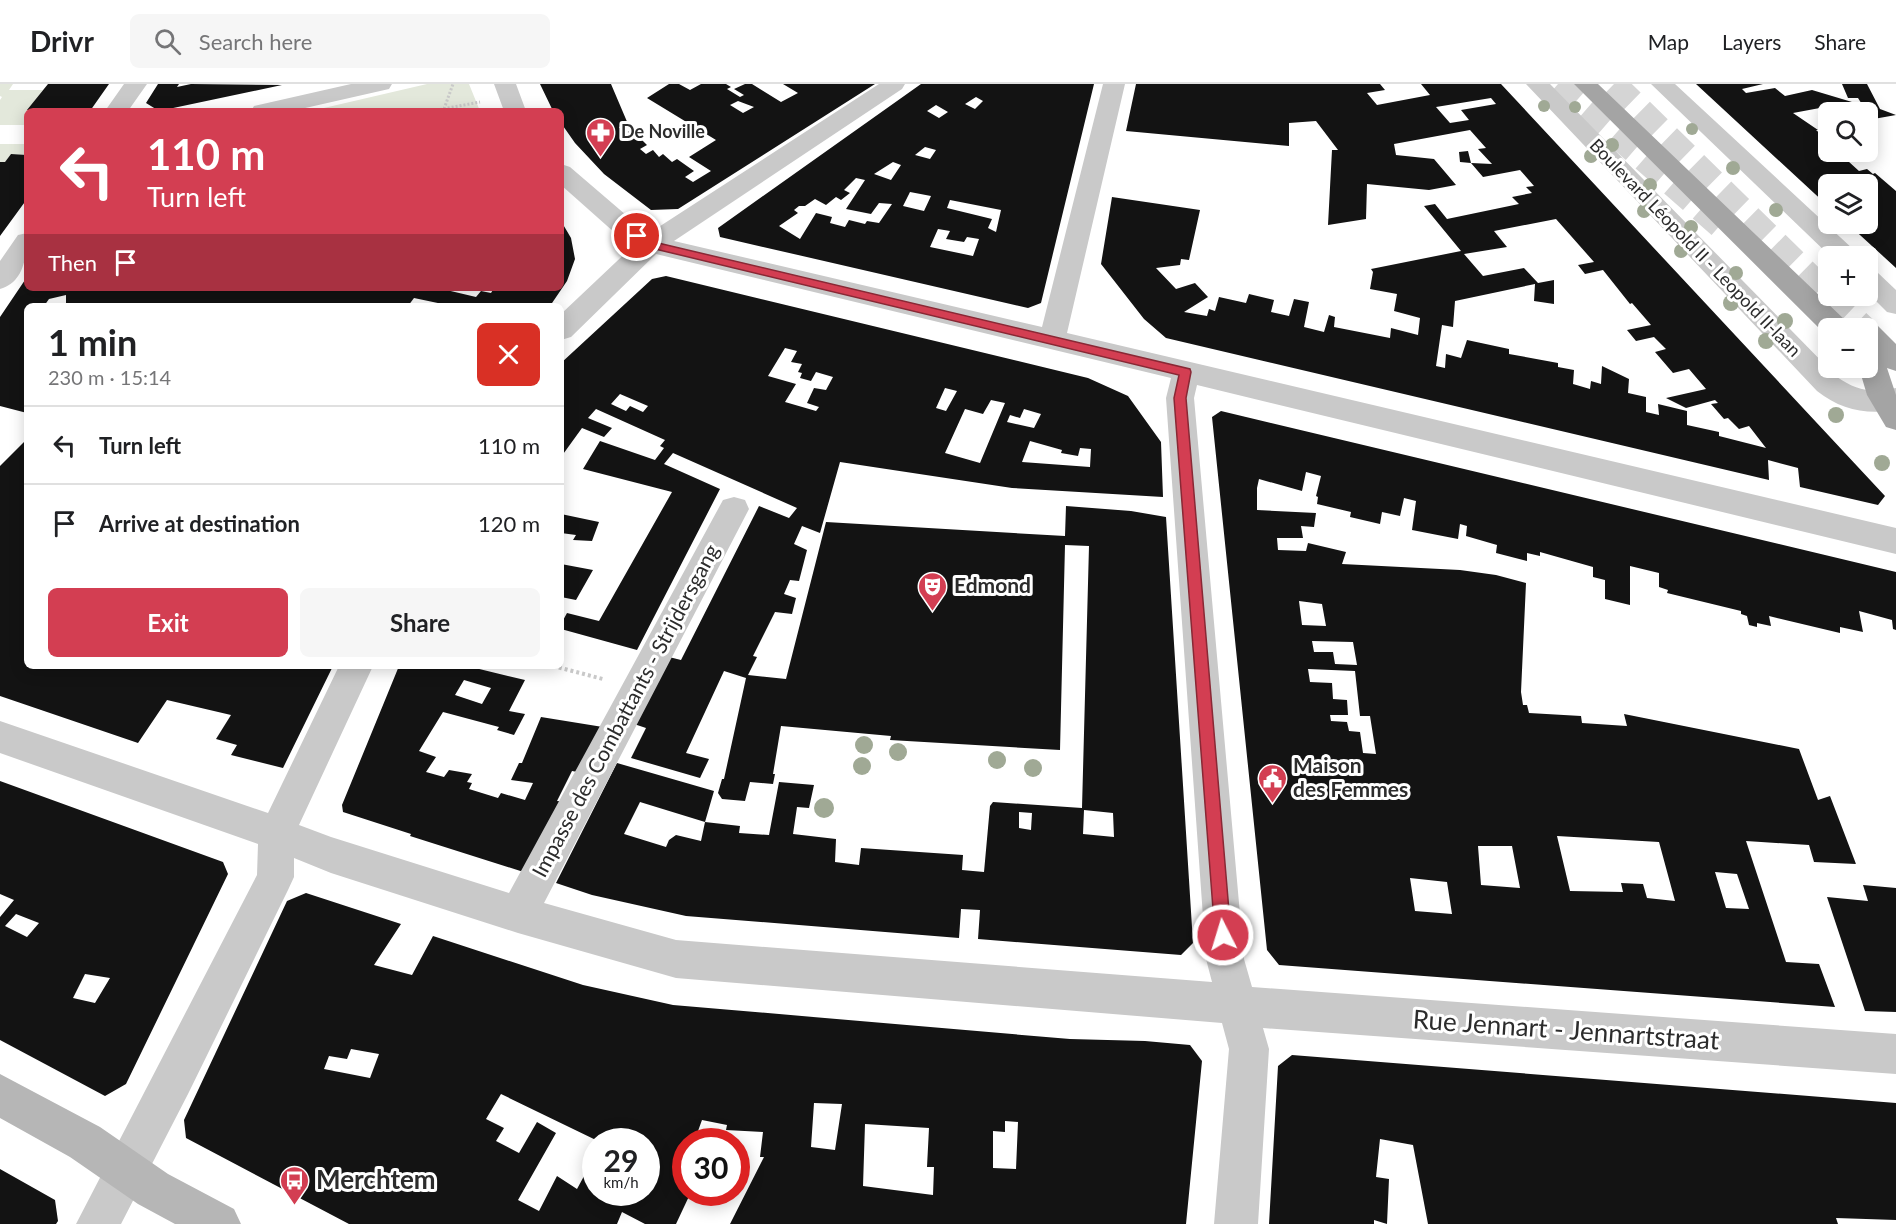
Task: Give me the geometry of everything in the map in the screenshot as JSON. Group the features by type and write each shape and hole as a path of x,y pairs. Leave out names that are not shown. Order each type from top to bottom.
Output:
{"main road":[{"name":"Boulevard Léopold II - Leopold II-laan","path":"1585,84 1826,318"},
{"path":"1613,84 1818,284"},
{"path":"1840,306 1853,318"},
{"path":"1878,361 1893,401"}],"street":[{"path":"118,108 136,84"},
{"path":"275,108 381,84"},
{"path":"505,84 514,108"},
{"path":"564,327 651,244 894,84"},
{"path":"1052,340 1114,84"},
{"name":"Boulevard Léopold II - Leopold II-laan","path":"1537,84 1827,384 1842,396 1874,404 1893,401"},
{"path":"1662,84 1834,246"},
{"path":"564,175 624,227 651,244 1896,541"},
{"path":"0,280 24,249"},
{"path":"1878,288 1896,305"},
{"path":"1186,372 1180,398 1224,947 1249,1049 1236,1224"},
{"name":"Impasse des Combattants - Strijdersgang","path":"518,914 734,509"},
{"path":"98,1224 174,1080 275,877 277,832 355,669"},
{"name":"Rue Jennart - Jennartstraat","path":"0,737 277,832 331,855 518,914 676,959 1237,1005 1896,1054"},
{"path":"0,1095 85,1142 153,1189 219,1224"}],"path":[{"path":"445,108 453,84"},
{"path":"454,108 483,102"},
{"path":"564,669 639,687"}],"shaded area":[{"path":"0,84 13,84 9,90 43,90 30,108 24,108 24,125 0,125 2,97 0,96"},
{"path":"427,84 469,84 479,108 324,108"},
{"path":"0,144 24,144 24,155 11,154 5,162 0,162"}],"building":[{"path":"48,84 109,84 92,108 29,108"},
{"path":"158,84 179,84 177,87 191,84 282,85 173,108 154,108 146,103"},
{"path":"540,84 611,84 628,124 619,127 624,133 632,130 647,145 640,149 646,154 653,150 659,157 663,154 672,162 677,159 694,171 685,177 693,182 711,171 689,157 716,140 647,98 669,84 679,84 690,90 701,84 726,84 731,87 727,89 740,97 744,95 734,89 745,84 752,84 781,102 798,93 783,84 875,84 678,209 651,210 604,174 575,143 564,127 564,108 552,108","holes":["738,101 754,107 743,113 730,105"]},
{"path":"921,84 1094,84 1041,303 1028,308 720,237 718,228","holes":["976,97 983,101 975,109 965,104","936,105 948,112 939,118 927,111","925,147 936,150 930,159 915,155","893,162 901,165 891,180 874,174","856,178 865,180 846,209 871,214 879,203 892,204 879,223 867,221 865,224 849,220 845,227 830,223 832,217 816,213 800,239 779,226 798,213 794,210 799,206 805,206 815,199 826,205 836,197 841,200 850,193 844,190","910,192 931,196 924,211 903,206","950,200 1001,210 996,232 988,228 992,219 947,208","938,229 950,231 946,239 964,242 967,237 979,239 973,256 930,247"]},
{"path":"1136,84 1380,84 1385,90 1367,93 1377,105 1430,95 1421,84 1501,84 1885,496 1878,505 1800,487 1798,468 1768,460 1769,480 1166,338 1144,319 1101,264 1112,197 1200,210 1189,260 1181,259 1180,265 1156,268 1176,289 1195,283 1208,297 1184,312 1207,316 1209,309 1215,311 1219,297 1246,303 1249,294 1274,300 1271,312 1289,316 1294,299 1309,302 1304,327 1324,332 1329,315 1335,317 1334,327 1390,338 1391,328 1418,335 1420,318 1394,311 1397,294 1370,289 1373,272 1371,269 1461,251 1424,206 1435,204 1447,219 1519,204 1512,197 1532,193 1526,187 1534,186 1520,170 1483,177 1471,163 1492,164 1478,149 1486,148 1470,130 1394,144 1396,155 1434,159 1456,185 1429,190 1367,184 1366,219 1328,225 1332,150 1338,150 1316,121 1289,123 1289,146 1126,131","holes":["1491,98 1496,104 1461,110 1469,120 1450,123 1436,107","1556,219 1594,262 1578,265 1585,274 1603,270 1630,304 1632,303 1651,325 1627,330 1636,341 1654,337 1666,349 1655,352 1673,373 1689,369 1706,389 1666,398 1686,408 1715,400 1718,403 1711,404 1724,419 1728,418 1739,429 1749,426 1766,448 1719,436 1719,432 1687,425 1687,411 1658,404 1659,415 1646,412 1646,397 1628,393 1629,379 1602,366 1601,384 1591,381 1590,389 1573,384 1574,370 1558,367 1558,363 1509,354 1509,349 1467,340 1461,358 1446,354 1445,368 1436,366 1442,325 1453,327 1455,301 1535,284 1534,301 1554,304 1554,280 1538,283 1524,268 1483,276 1464,254 1507,247 1494,231"]},
{"path":"1696,84 1763,84 1742,89 1746,93 1775,88 1785,96 1812,90 1852,102 1818,102 1818,108 1793,113 1818,130 1816,130 1818,132 1818,162 1849,162 1859,171 1867,169 1873,174 1818,174 1818,197"},
{"path":"1842,84 1867,84 1876,102 1860,102 1858,98 1848,98"},
{"path":"1878,105 1880,109 1896,115 1878,118"},
{"path":"1468,151 1471,163 1460,162 1459,152"},
{"path":"11,154 24,155 24,203 0,236 0,162 5,162"},
{"path":"1878,176 1896,191 1896,268 1878,252 1878,246 1872,246 1859,234 1878,234"},
{"path":"564,226 571,238 575,259 564,285"},
{"path":"666,276 1088,378 1128,396 1161,442 1163,497 1012,488 840,462 820,533 802,526 794,544 807,550 799,581 790,580 784,594 796,598 792,614 775,612 753,656 757,657 748,675 786,679 826,522 1065,536 1066,506 1131,511 1166,517 1193,943 1181,955 978,939 980,910 961,909 959,938 686,916 592,895 556,883 617,763 714,791 705,822 740,826 739,833 769,835 779,782 814,785 809,808 797,807 793,834 836,839 835,862 859,865 861,848 963,855 962,870 984,872 990,806 993,802 1082,808 1089,546 1065,545 1060,750 890,740 891,736 781,726 773,784 750,782 745,801 722,799 718,793 722,779 724,779 746,678 724,671 686,753 709,759 700,778 631,758 646,728 634,724 669,657 681,660 759,506 789,518 797,508 673,453 664,464 720,489 637,650 564,630 564,618 567,613 599,621 672,492 583,469 600,441 655,460 664,448 660,446 665,440 596,409 588,418 612,428 604,437 582,428 564,453 564,360 652,279","holes":["785,348 797,351 791,362 802,364 798,372 802,373 800,378 811,381 816,372 833,377 826,390 814,388 807,403 819,407 816,411 785,402 796,384 768,376","945,388 957,391 946,411 936,408","620,394 648,406 643,412 630,406 626,411 611,404","991,400 1005,403 980,463 945,453 965,409 983,414","1024,409 1041,414 1034,428 1007,422 1010,415 1020,418","1030,441 1062,450 1061,453 1078,456 1080,448 1091,449 1090,467 1022,462","640,802 705,822 701,841 676,835 669,840 666,847 624,834","1084,810 1113,813 1114,837 1083,834","1019,812 1032,813 1031,830 1019,828"]},
{"path":"24,281 24,291 451,291 476,297 481,291 491,293 492,291 560,291 552,303 438,303 414,298 410,303 66,303 66,295 49,299 46,303 24,303 24,412 0,406 0,317"},
{"path":"1221,411 1896,572 1896,630 1893,629 1892,620 1859,611 1863,632 1840,627 1840,633 1769,616 1771,626 1757,623 1757,627 1749,625 1747,616 1741,614 1741,611 1667,593 1668,590 1659,587 1659,573 1630,566 1630,605 1605,599 1605,580 1593,577 1593,567 1540,552 1540,556 1527,553 1527,561 1496,553 1497,545 1466,536 1467,526 1460,524 1458,539 1412,530 1416,501 1404,498 1400,516 1382,512 1380,524 1350,517 1351,512 1317,504 1318,497 1316,496 1321,476 1306,472 1302,491 1259,479 1257,488 1257,510 1316,513 1314,527 1301,526 1303,538 1277,538 1278,550 1306,551 1308,543 1346,552 1342,564 1460,570 1496,575 1526,583 1521,692 1523,705 1527,705 1529,713 1581,716 1582,723 1627,726 1624,714 1799,749 1818,800 1830,796 1856,864 1814,862 1809,845 1746,841 1786,962 1819,964 1835,1007 1279,965 1267,950 1212,417","holes":["1299,601 1322,604 1326,626 1302,625","1312,641 1353,642 1357,665 1335,664 1333,652 1314,652","1308,669 1355,671 1360,716 1370,716 1376,754 1363,753 1360,732 1349,731 1347,722 1331,721 1330,715 1348,715 1347,700 1333,699 1332,683 1310,682","1557,836 1659,842 1675,901 1647,898 1643,884 1621,883 1623,892 1570,891","1478,846 1512,846 1520,888 1481,885","1715,872 1737,874 1749,909 1726,908","1410,878 1447,882 1452,914 1415,911"]},
{"path":"24,442 24,669 332,669 283,768 231,755 237,745 216,739 231,715 167,700 138,743 0,696 0,466"},
{"path":"564,515 599,522 592,541 573,540 576,535 564,533"},
{"path":"564,565 593,570 576,600 564,598"},
{"path":"398,669 479,669 525,680 509,711 525,714 514,735 497,730 499,727 443,712 419,751 436,757 426,772 444,777 449,770 472,774 467,782 472,783 469,789 498,798 501,793 525,800 533,783 511,780 519,763 522,763 541,717 609,728 583,773 572,771 557,801 569,802 533,875 343,812 342,805","holes":["464,680 491,688 482,704 455,695"]},
{"path":"0,781 223,862 228,874 126,1084 105,1096 0,1040 0,917 14,900 0,894","holes":["16,914 39,923 27,937 5,926","85,974 110,978 95,1003 73,998"]},
{"path":"1863,885 1896,888 1896,1012 1865,1011 1827,897 1868,901"},
{"path":"306,893 401,924 374,965 412,975 433,936 583,985 673,1005 1070,1039 1190,1045 1202,1061 1186,1224 730,1224 739,1206 750,1206 750,1185 764,1157 760,1157 763,1132 750,1131 750,1128 726,1128 727,1125 702,1120 699,1128 672,1128 672,1206 684,1206 676,1224 645,1224 622,1212 617,1224 349,1224 186,1138 184,1120 287,901","holes":["351,1049 379,1054 370,1078 324,1069 329,1056 347,1059","814,1103 842,1104 835,1150 811,1147","1005,1121 1018,1122 1016,1169 993,1168 993,1131 1005,1132","865,1124 929,1128 927,1167 934,1167 933,1195 863,1186"]},
{"path":"1292,1055 1896,1103 1896,1220 1836,1218 1838,1224 1428,1224 1413,1145 1380,1139 1376,1177 1389,1179 1387,1224 1374,1220 1374,1224 1269,1224 1278,1066"},
{"path":"0,1169 55,1200 58,1221 56,1224 0,1224"}],"tunnel":[{"path":"1558,84 1726,231"},
{"path":"1614,84 1818,284"},
{"path":"1841,306 1853,318"}],"place":[{"name":"De Noville","path":"600,158"},
{"name":"Edmond","path":"933,612"},
{"name":"Maison des Femmes","path":"1272,804"},
{"name":"Merchtem","path":"295,1206"}],"route":[{"path":"637,236 651,244 1186,372 1180,398 1223,935"}]}
